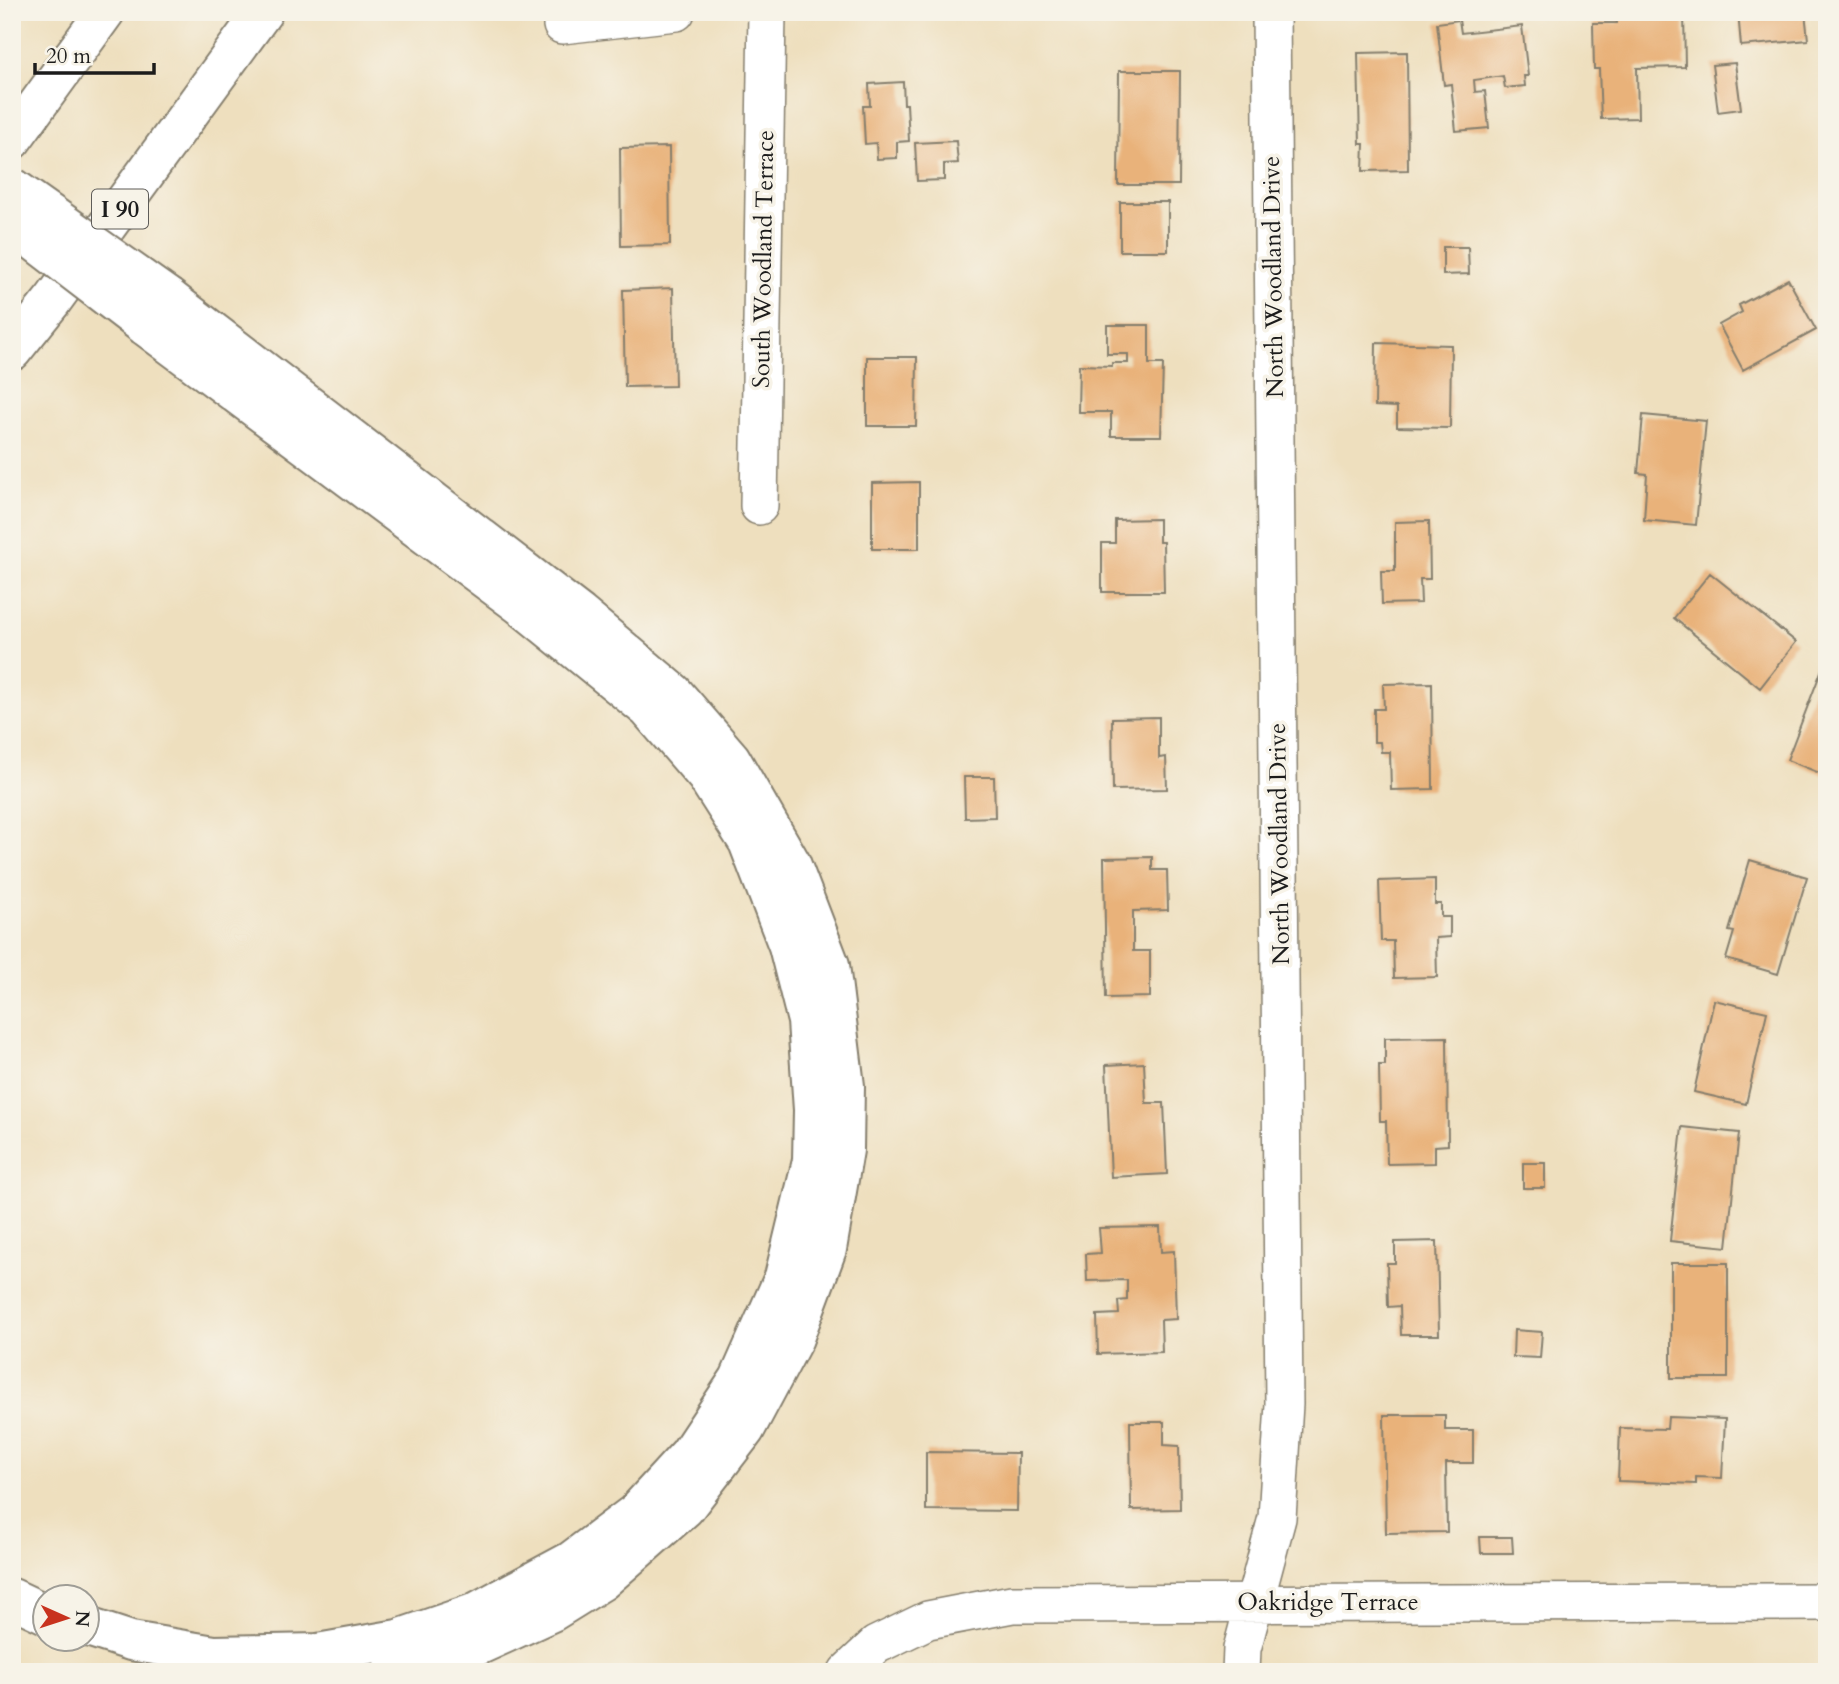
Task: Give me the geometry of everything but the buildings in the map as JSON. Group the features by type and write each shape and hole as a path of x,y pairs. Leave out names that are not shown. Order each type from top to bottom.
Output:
{"highway":[{"path":"12,140 105,12"},
{"name":"I 90","path":"12,351 53,300 263,12"},
{"path":"12,187 157,312 648,709 706,776 748,842 788,946 807,1021 813,1110 812,1161 784,1278 739,1379 689,1454 662,1484 635,1513 571,1561 474,1613 398,1639 318,1653 214,1655 131,1641 102,1632"},
{"path":"12,224 157,312 580,614 673,692 731,759 791,863 830,965 845,1086 844,1150 827,1249 794,1338 745,1430 685,1507 602,1581 552,1612 460,1654 391,1672"},
{"path":"12,383 53,300"},
{"path":"12,1598 32,1607"}],"street":[{"path":"562,24 676,12"},
{"name":"South Woodland Terrace","path":"760,506 766,12"},
{"name":"North Woodland Drive","path":"1241,1672 1242,1649 1277,1518 1284,1404 1271,12"},
{"name":"Oakridge Terrace","path":"847,1672 876,1645 928,1620 1012,1604 1827,1602"}]}
